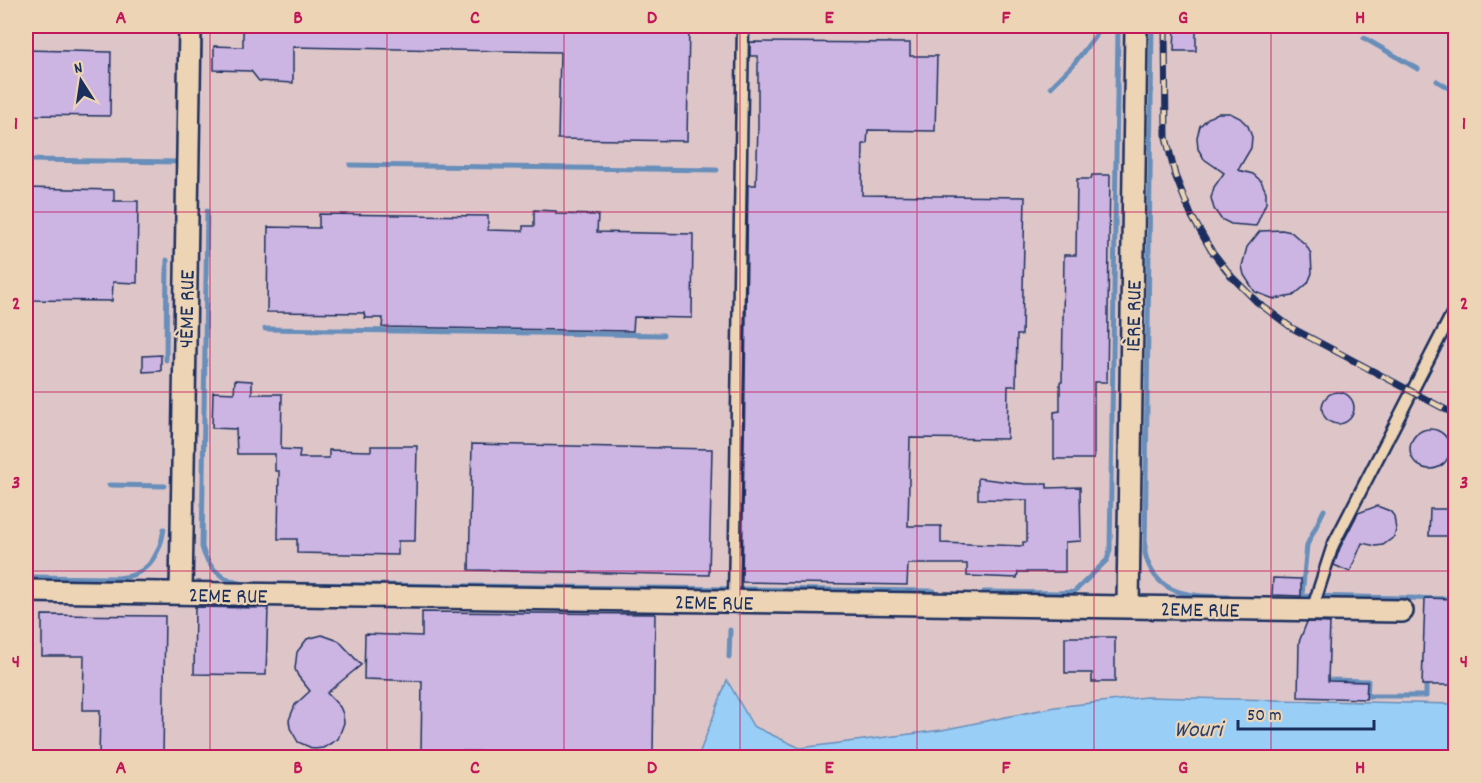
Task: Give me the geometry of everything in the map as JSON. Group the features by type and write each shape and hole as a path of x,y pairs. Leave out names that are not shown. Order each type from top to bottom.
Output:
{"street":[{"name":"4ÈME RUE","path":"181,593 189,26"},
{"name":"1ÈRE RUE","path":"1128,607 1136,26"},
{"name":"2EME RUE","path":"26,591 1402,611"}],"lane":[{"path":"734,601 743,26"},
{"path":"1312,610 1333,545 1455,306"}],"shaded area":[{"path":"26,26 1455,26 1455,704 1146,697 1055,707 942,730 800,748 753,726 727,681 698,757 26,757"}],"water":[{"name":"Wouri","path":"727,680 753,726 800,748 942,730 1055,707 1146,697 1455,704 1455,757 698,757"}],"building":[{"path":"243,26 689,26 687,141 558,139 560,52 293,47 293,83 259,81 251,71 214,70 214,46 243,47"},
{"path":"1175,26 1196,26 1196,51 1174,51"},
{"path":"750,42 910,43 910,56 937,56 935,131 868,130 867,144 863,144 862,195 1025,197 1022,335 1017,335 1016,386 1008,386 1007,439 910,438 908,526 941,526 941,543 1023,546 1023,542 1027,542 1027,500 978,499 978,478 1026,484 1047,484 1047,488 1080,487 1081,541 1065,542 1065,572 1018,572 1017,578 967,576 967,564 908,564 907,585 742,582 748,185 756,185 758,127 758,56 750,56"},
{"path":"26,50 111,52 110,116 26,115"},
{"path":"1218,113 1230,113 1240,118 1248,126 1252,137 1251,148 1238,170 1253,174 1261,181 1266,192 1266,203 1256,226 1231,224 1221,219 1214,209 1211,198 1214,187 1224,173 1204,159 1198,149 1197,137 1200,126 1208,118"},
{"path":"1092,175 1110,175 1107,382 1094,382 1094,459 1054,459 1054,412 1060,411 1060,382 1062,382 1064,255 1076,255 1077,179 1091,179"},
{"path":"26,188 114,190 114,201 138,201 137,283 113,282 112,301 26,300"},
{"path":"534,210 556,211 556,214 598,215 597,232 693,234 692,318 634,317 633,331 382,327 383,318 365,318 364,313 267,312 268,227 319,228 319,214 488,216 488,230 523,231 523,226 534,226"},
{"path":"1260,231 1291,232 1306,245 1311,254 1312,273 1308,283 1293,296 1274,299 1255,292 1244,275 1242,266 1247,247"},
{"path":"161,355 161,371 143,372 143,356"},
{"path":"235,380 252,381 252,394 282,394 281,449 300,450 299,458 329,458 329,450 371,451 371,446 417,446 415,541 398,541 398,555 297,553 297,539 278,539 279,471 275,471 275,454 237,454 236,429 212,428 213,392 234,393"},
{"path":"1338,392 1349,397 1354,408 1349,419 1338,424 1327,419 1322,408 1327,397"},
{"path":"1430,429 1438,430 1444,435 1449,441 1449,457 1444,463 1438,468 1430,469 1422,468 1416,463 1411,457 1410,449 1411,441 1416,435 1422,430"},
{"path":"472,444 712,449 709,575 469,570"},
{"path":"1377,506 1390,511 1394,516 1396,530 1394,537 1383,545 1362,543 1350,572 1334,565 1358,513"},
{"path":"1430,509 1449,509 1448,536 1429,536"},
{"path":"1273,578 1301,579 1301,596 1272,595"},
{"path":"1425,598 1455,599 1455,685 1422,685"},
{"path":"195,607 268,608 266,675 194,674"},
{"path":"422,612 655,614 653,753 421,751 422,681 364,679 365,634 422,636"},
{"path":"42,615 165,616 163,758 99,758 100,710 83,710 84,656 42,656"},
{"path":"1307,622 1330,623 1328,681 1367,682 1366,699 1298,697 1299,642"},
{"path":"322,635 339,641 361,665 327,693 340,707 343,714 344,723 338,739 323,748 314,749 298,742 290,728 289,720 295,705 310,691 295,669 297,652 307,639"},
{"path":"1065,637 1115,637 1115,682 1092,682 1092,673 1065,673"}],"waterway":[{"path":"200,57 201,26"},
{"path":"1051,87 1073,65 1103,26"},
{"path":"1152,26 1145,553 1150,567 1166,586 1189,594 1228,597"},
{"path":"1433,26 1456,37"},
{"path":"984,592 1074,592 1107,560 1110,550 1118,29"},
{"path":"1364,38 1418,69"},
{"path":"1437,81 1456,93"},
{"path":"26,160 182,162"},
{"path":"350,165 717,170"},
{"path":"207,211 202,547 204,555 218,573 237,583 245,584"},
{"path":"166,360 167,260"},
{"path":"265,329 663,335"},
{"path":"109,485 165,486"},
{"path":"1302,595 1307,545 1324,510"},
{"path":"26,577 118,578 128,576 144,569 150,563 159,548 164,529"},
{"path":"275,584 934,591"},
{"path":"1304,596 1456,599"},
{"path":"729,657 730,630"},
{"path":"1328,680 1368,681 1367,696 1426,696 1426,685"}],"railway":[{"path":"1165,26 1166,137 1175,175 1191,215 1211,250 1232,277 1257,302 1292,328 1456,415"}]}
